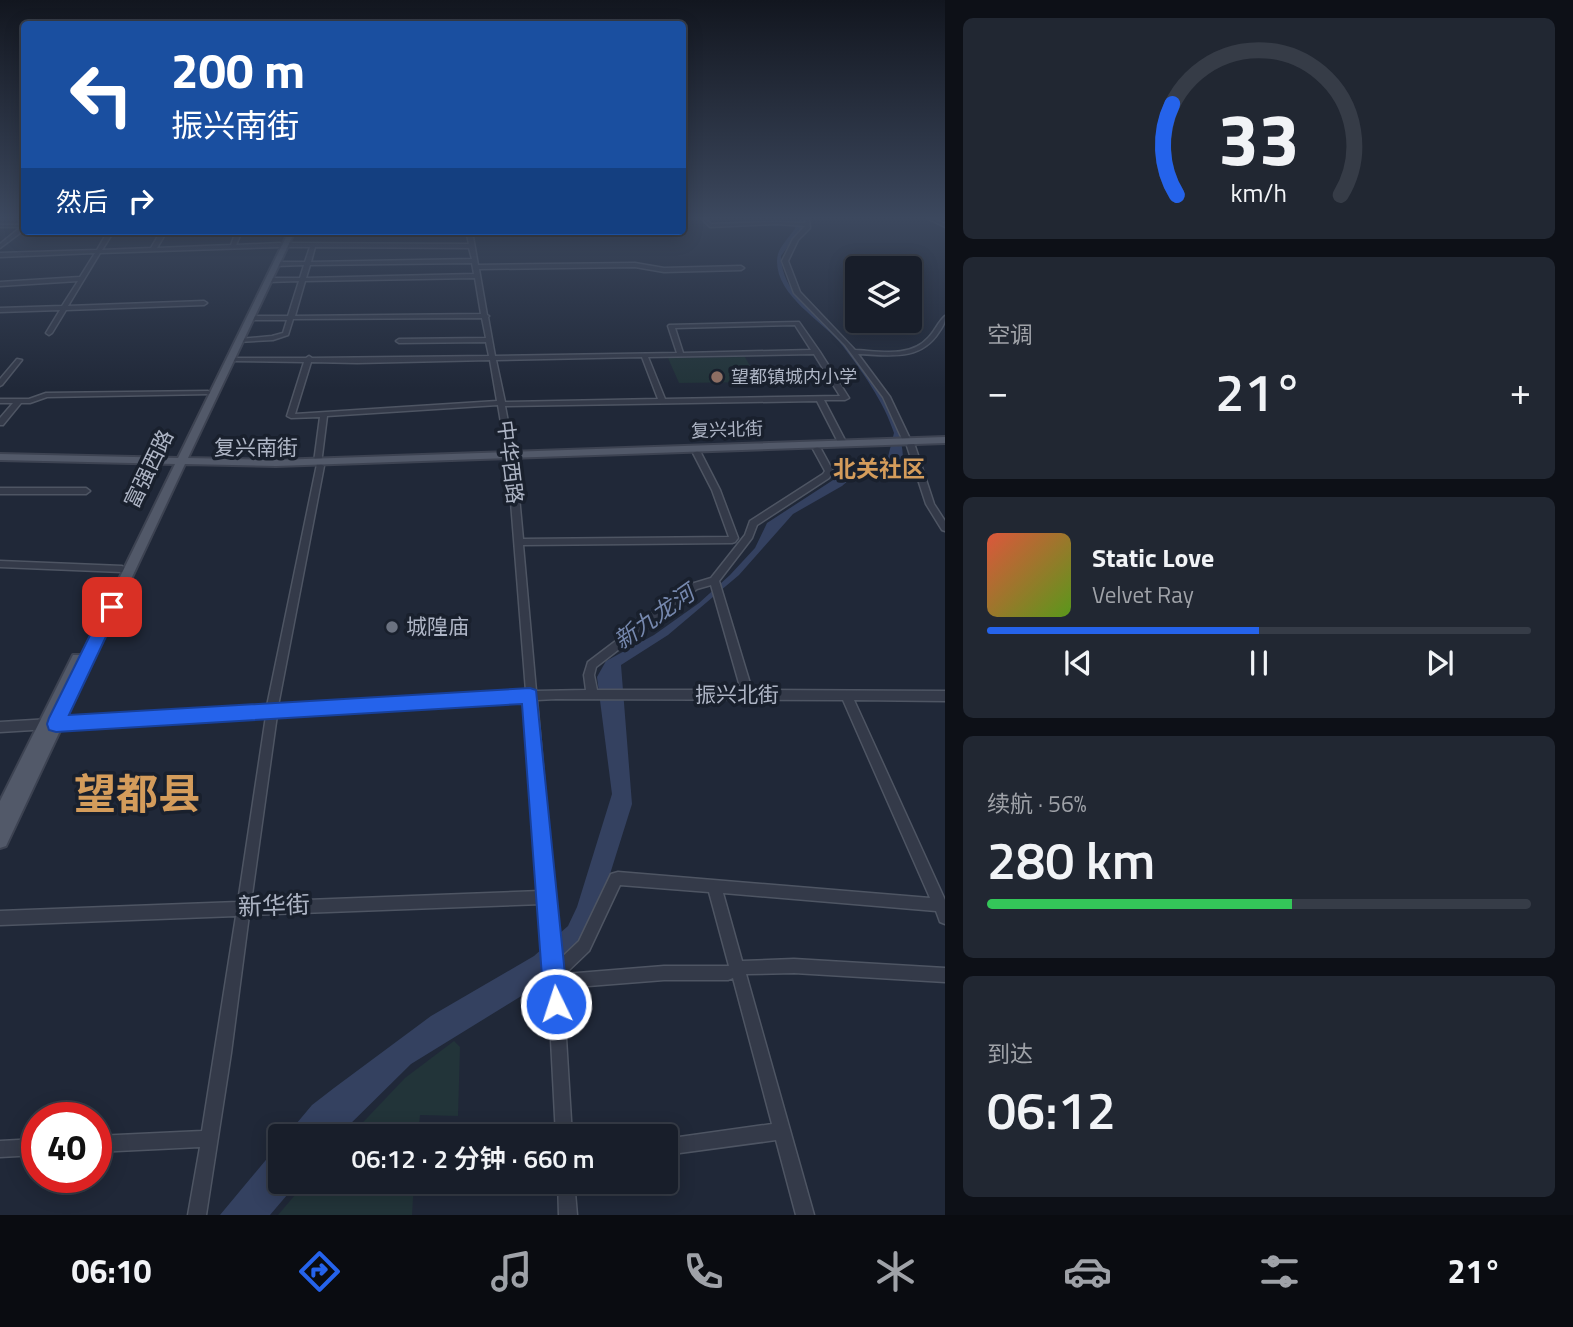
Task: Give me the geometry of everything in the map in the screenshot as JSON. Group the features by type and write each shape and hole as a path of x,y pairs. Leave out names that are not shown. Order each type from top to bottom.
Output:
{"main road":[{"name":"富强西路","path":"51,724 208,393 267,276"},
{"name":"富强西路","path":"51,724 122,569 270,276"},
{"name":"复兴北街","path":"511,458 945,442"},
{"name":"复兴北街","path":"511,458 817,449 888,444"},
{"name":"复兴南街","path":"0,459 176,465 511,458"},
{"path":"0,817 51,724"},
{"path":"0,840 51,724"}],"street":[{"path":"50,333 84,276"},
{"path":"239,341 286,334 304,276"},
{"path":"268,280 355,276"},
{"name":"中华西路","path":"477,276 511,458 548,897 563,1124"},
{"path":"791,276 799,296 853,352 886,397 930,504 945,528"},
{"path":"0,284 82,279"},
{"path":"0,310 204,303"},
{"path":"250,318 485,316"},
{"path":"853,352 902,353 915,349 928,342 945,318"},
{"path":"309,358 290,416 397,411 432,405 845,398 797,323 671,326 681,355"},
{"path":"399,341 490,340"},
{"path":"230,359 309,358 357,361 817,352"},
{"path":"644,355 663,402"},
{"path":"0,384 19,359"},
{"path":"0,401 30,401 46,396 208,393"},
{"path":"820,399 843,444"},
{"path":"0,422 19,401"},
{"path":"197,1215 272,711 319,464 324,414"},
{"path":"594,694 589,675 592,664 694,586 715,582 750,536 753,523 829,473 817,449"},
{"path":"518,542 732,540 734,538 716,490 697,453"},
{"path":"0,491 86,491"},
{"path":"0,564 122,569"},
{"path":"715,582 748,695"},
{"name":"振兴北街","path":"0,727 530,696 945,696"},
{"path":"847,696 942,911"},
{"path":"554,976 584,946 615,879 713,885 942,911"},
{"path":"713,885 805,1215"},
{"name":"新华街","path":"0,918 548,897"},
{"path":"554,976 728,973 744,967 794,966 945,975"},
{"path":"678,1144 782,1131"},
{"path":"112,1143 209,1139"},
{"path":"0,1149 21,1148"},
{"path":"567,1194 568,1215"}],"shaded area":[{"path":"745,357 759,382 679,383 668,358"},
{"path":"454,1041 460,1047 458,1116 420,1115 419,1124 361,1124 405,1078"},
{"path":"296,1194 413,1194 412,1215 278,1215"}],"water":[{"path":"780,276 785,276 794,292 839,337 872,378 897,425 903,458 858,472 842,486 793,514 739,575 668,635 621,665 632,804 605,890 576,947 536,987 411,1064 350,1124 296,1124 312,1105 431,1016 534,956 568,926 577,907 612,794 597,677 606,661 654,635 699,603 755,548 767,523 847,471 888,457 894,433 872,387 842,345 792,297"},
{"path":"268,1157 268,1194 288,1194 270,1215 220,1215"}],"place":[{"name":"望都镇城内小学","path":"717,377"},
{"name":"城隍庙","path":"392,627"}],"district":[{"name":"北关社区","path":"879,469"},
{"name":"望都县","path":"137,794"}],"route":[{"path":"112,607 56,724 530,696 556,1004"}],"water label":[{"name":"新九龙河","path":"654,617"}]}
